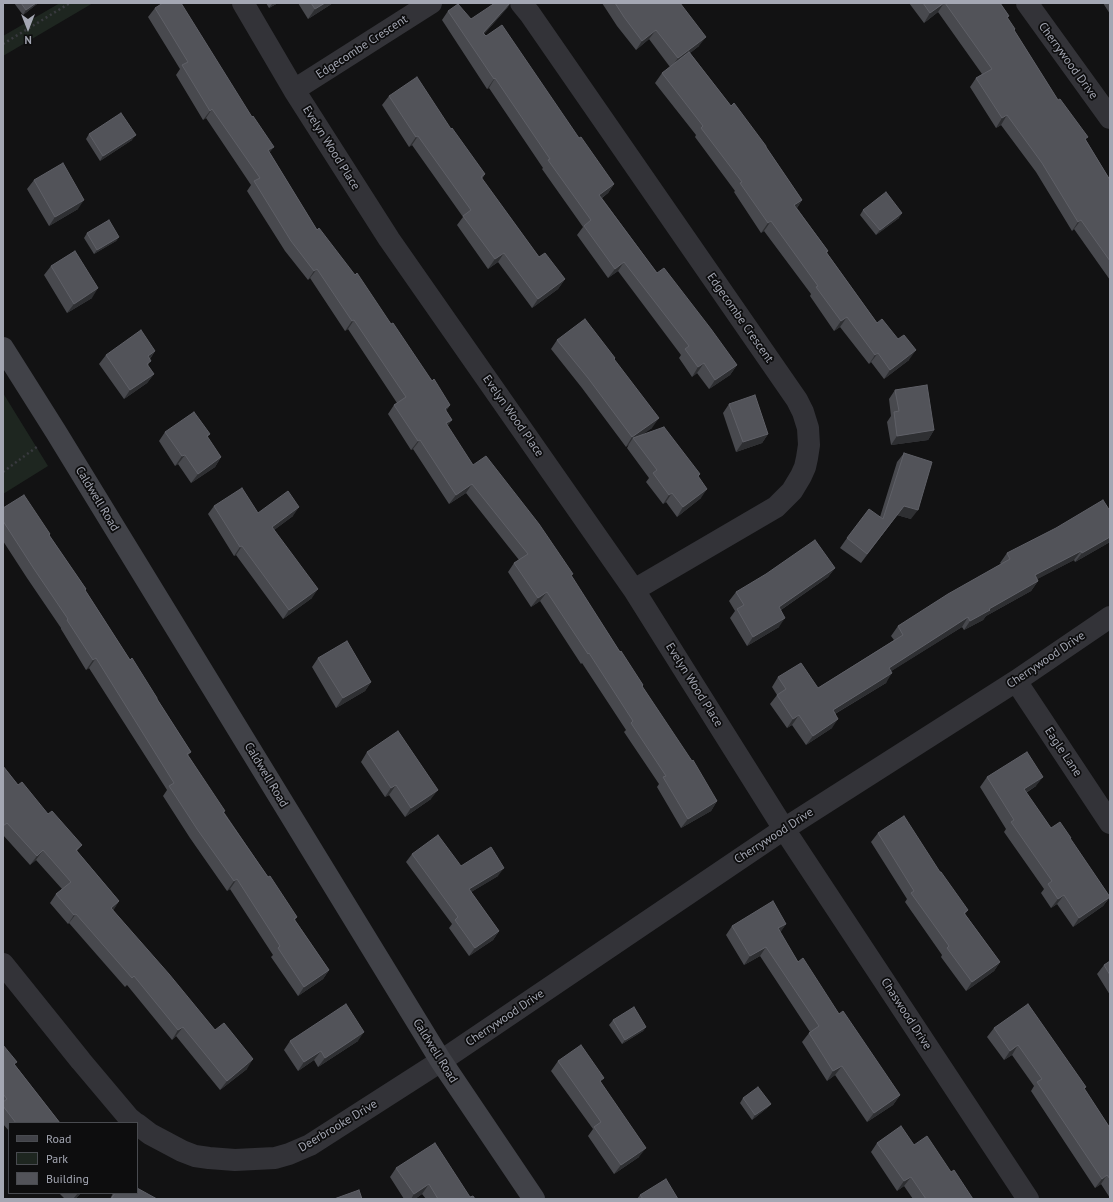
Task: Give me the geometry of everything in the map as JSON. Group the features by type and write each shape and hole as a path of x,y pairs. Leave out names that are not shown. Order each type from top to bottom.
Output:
{"street":[{"name":"Evelyn Wood Place","path":"243,3 294,90 389,239 634,590 784,828"},
{"name":"Edgecombe Crescent","path":"294,90 431,3"},
{"name":"Edgecombe Crescent","path":"520,3 530,14 797,400 808,428 809,445 803,472 792,491 776,507 634,590"},
{"name":"Cherrywood Drive","path":"1027,3 1110,118"},
{"name":"Caldwell Road","path":"3,348 441,1061 534,1199"},
{"name":"Cherrywood Drive","path":"441,1061 784,828 1016,681 1110,617"},
{"name":"Eagle Lane","path":"1016,681 1110,823"},
{"name":"Chaswood Drive","path":"784,828 1028,1199"},
{"name":"Deerbrooke Drive","path":"3,964 95,1078 134,1122"},
{"name":"Deerbrooke Drive","path":"138,1125 170,1146 195,1156 235,1160 275,1158 290,1154 310,1145 441,1061"}],"path":[{"path":"3,44 70,3"},
{"path":"3,472 56,432"}],"green space":[{"path":"60,3 93,3 3,56 3,36"},
{"path":"3,393 48,466 3,494"}],"building":[{"path":"21,3 36,3 26,10"},
{"path":"163,3 181,3 252,117 253,116 274,147 268,150 317,230 319,228 355,275 357,273 432,381 434,379 450,405 445,409 452,420 446,423 473,465 486,456 539,524 573,574 571,575 643,685 642,686 692,761 693,760 717,801 688,819 663,777 666,776 631,723 633,721 589,653 588,654 547,592 538,598 514,563 528,554 472,484 456,495 420,440 418,441 394,405 406,397 354,320 352,321 317,269 314,271 291,241 254,181 260,178 212,109 210,111 182,65 188,62 155,8"},
{"path":"311,3 325,3 315,9"},
{"path":"495,3 510,3 483,33 486,36 502,25 579,138 581,137 614,184 599,195 657,273 664,268 737,365 715,380 704,363 698,367 685,349 689,346 624,262 615,269 584,226 591,220 548,160 550,159 448,11 458,4 471,19"},
{"path":"615,3 680,3 706,37 678,58 656,30 642,41"},
{"path":"923,3 944,3 930,13"},
{"path":"945,3 1000,3 1009,16 1007,17 1015,29 1014,30 1058,100 1060,99 1088,137 1085,139 1110,180 1110,261 1081,220 1078,222 1042,163 1007,115 1002,118 976,78 992,69"},
{"path":"689,52 731,106 734,103 766,146 802,200 794,205 828,251 826,252 877,323 882,319 898,339 904,335 916,350 890,370 878,353 875,355 847,317 841,321 816,287 818,286 771,221 768,223 740,183 742,182 701,128 703,126 662,73"},
{"path":"417,77 451,129 452,128 485,174 481,177 539,257 545,253 565,279 538,299 504,253 495,259 463,216 471,210 418,136 416,137 389,96"},
{"path":"121,113 136,135 103,156 89,134"},
{"path":"63,163 84,200 55,217 34,180"},
{"path":"886,192 902,213 880,230 863,210"},
{"path":"109,220 119,237 97,250 87,233"},
{"path":"75,251 98,288 74,304 51,266"},
{"path":"585,319 659,418 632,437 588,378 557,340"},
{"path":"141,330 155,351 148,356 151,361 147,364 154,374 130,390 106,355"},
{"path":"927,385 934,430 897,436 894,412 899,411 895,390"},
{"path":"755,395 768,434 743,442 729,404"},
{"path":"194,412 210,434 207,436 221,457 198,474 185,455 182,456 165,432"},
{"path":"664,427 700,474 698,476 707,489 683,507 672,493 669,495 653,473 657,470 633,438"},
{"path":"904,453 932,462 918,510 904,506 867,554 847,538 869,509 883,519"},
{"path":"242,488 258,513 288,491 299,507 272,527 318,589 289,610 242,546 240,547 214,506"},
{"path":"24,495 86,589 85,590 130,660 132,658 191,752 187,754 225,811 223,812 268,877 270,876 297,917 294,919 329,970 304,987 278,948 280,946 237,879 234,881 169,786 174,783 96,658 93,660 67,620 68,619 3,521 3,508"},
{"path":"1103,500 1110,511 1110,537 1082,553 1081,551 1035,575 1038,581 970,621 968,617 889,668 892,673 833,710 838,719 813,736 799,715 793,719 777,695 786,689 778,677 801,663 818,688 903,635 898,626 948,594 1010,559 1007,553 1056,528"},
{"path":"815,540 835,568 779,607 785,618 753,637 737,609 744,605 736,592 766,574"},
{"path":"347,641 371,682 343,698 318,658"},
{"path":"398,731 438,790 411,808 396,785 391,788 367,752"},
{"path":"1027,752 1043,777 1024,789 1051,828 1060,822 1110,897 1079,918 1064,895 1058,899 1048,884 1052,881 1011,822 1014,820 987,777"},
{"path":"3,766 18,785 22,782 48,814 52,811 82,845 76,850 119,901 111,908 169,974 215,1030 224,1023 253,1059 227,1081 183,1027 178,1030 134,976 132,978 76,914 74,915 56,894 71,882 43,850 37,856 7,823 3,826"},
{"path":"904,816 940,872 968,910 964,913 1000,962 972,982 947,948 949,946 911,893 914,891 878,833"},
{"path":"438,835 461,866 491,847 504,868 469,889 499,931 475,948 455,920 458,917 412,854"},
{"path":"773,901 786,924 778,928 798,962 803,958 839,1014 843,1011 900,1095 874,1113 842,1066 833,1071 809,1033 819,1026 766,947 750,956 732,926"},
{"path":"1110,961 1110,975 1104,965"},
{"path":"346,1004 364,1032 325,1058 321,1051 304,1062 290,1041"},
{"path":"1028,1004 1086,1087 1084,1088 1110,1128 1110,1179 1107,1175 1102,1179 1037,1082 1042,1079 1018,1045 1010,1051 994,1028"},
{"path":"634,1007 646,1027 625,1040 613,1020"},
{"path":"3,1045 17,1062 14,1064 59,1122 15,1122 3,1106 3,1102 7,1099 3,1094"},
{"path":"581,1045 604,1078 600,1081 646,1148 621,1165 594,1127 601,1122 558,1061"},
{"path":"758,1087 771,1104 755,1115 743,1098"},
{"path":"901,1126 914,1145 927,1136 951,1172 954,1170 973,1199 926,1199 911,1177 904,1181 877,1143"},
{"path":"435,1143 470,1197 473,1196 475,1199 438,1199 429,1184 414,1194 396,1168"},
{"path":"666,1179 678,1199 643,1199 640,1195"},
{"path":"138,1189 157,1199 111,1199 114,1194 138,1194"},
{"path":"359,1190 362,1199 334,1199"}]}
